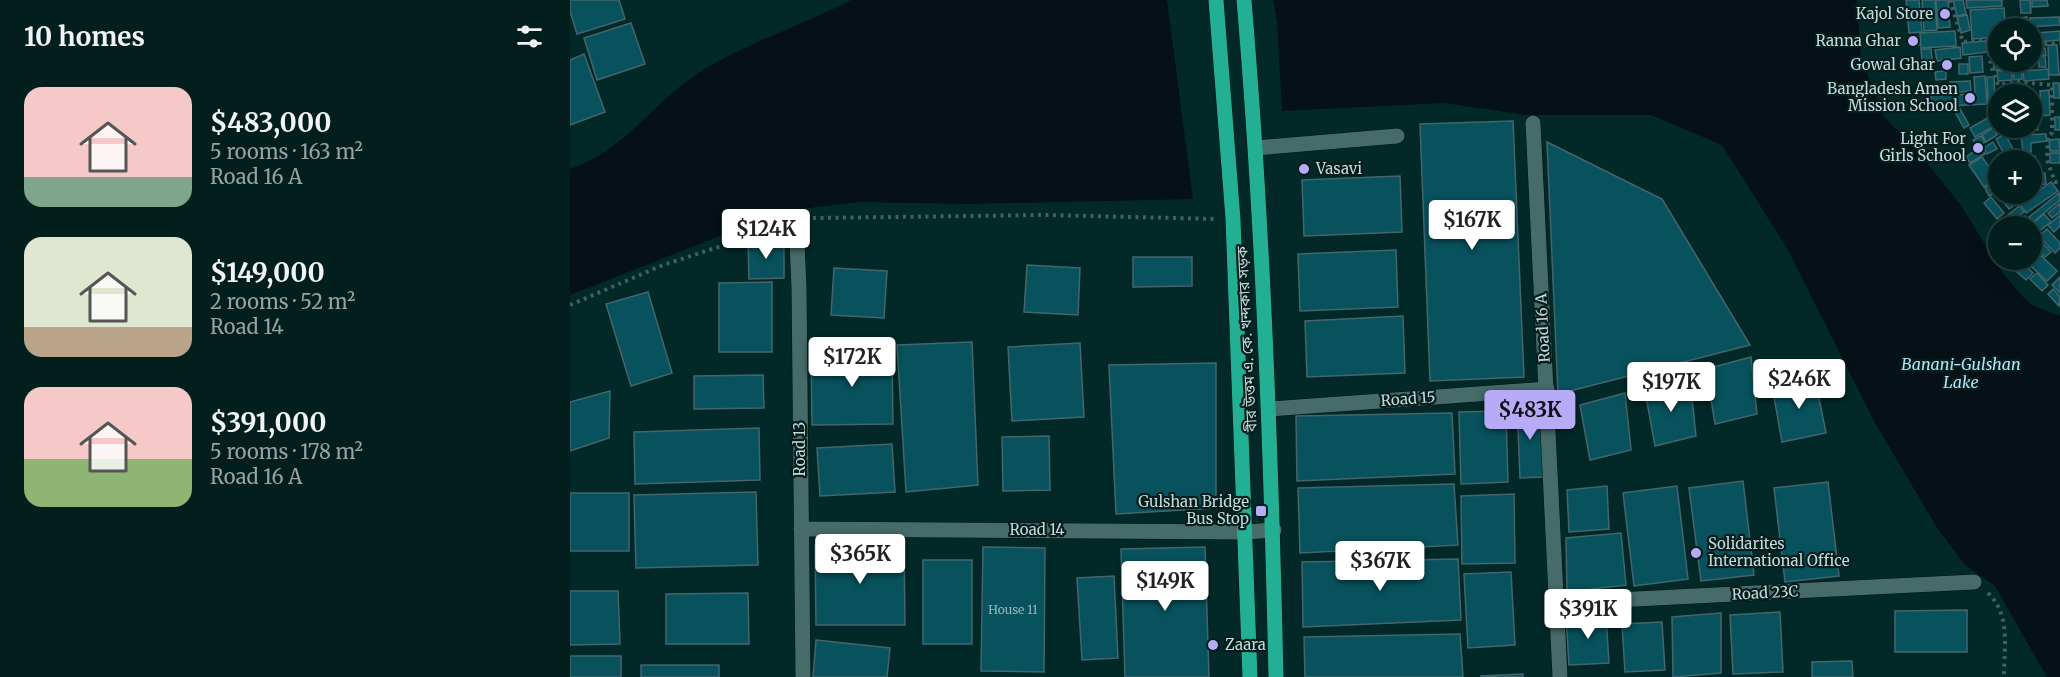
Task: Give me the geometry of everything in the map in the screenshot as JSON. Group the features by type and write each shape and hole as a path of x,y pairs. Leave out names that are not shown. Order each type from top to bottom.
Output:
{"main road":[{"name":"বীর উত্তম এ. কে. খন্দকার সড়ক","path":"1216,0 1233,219 1250,677"},
{"name":"বীর উত্তম এ. কে. খন্দকার সড়ক","path":"1244,0 1256,148 1269,409 1274,530 1276,677"}],"street":[{"name":"Road 16 A","path":"1533,123 1560,677"},
{"path":"1256,148 1397,136"},
{"name":"Road 13","path":"796,221 800,288 803,677"},
{"name":"Road 15","path":"1269,409 1547,389"},
{"name":"Road 14","path":"801,530 1246,532 1274,530"},
{"name":"Road 23C","path":"1556,603 1974,582"}],"path":[{"path":"1950,0 1963,42 1987,39 1991,66 1998,85 2019,82 2052,85 2052,133 2048,136 2047,160 2055,182 2060,181"},
{"path":"2042,44 2060,43"},
{"path":"570,305 663,265 796,221 827,216 1233,219"},
{"path":"1974,582 1999,605 2004,620 2004,677"}],"water":[{"path":"851,0 1167,0 1193,199 966,204 860,202 783,211 570,295 570,169 607,151 678,88 712,65 731,54"},
{"name":"Banani-Gulshan Lake","path":"1273,0 1857,0 1861,58 1884,117 1911,143 1960,204 1988,249 1988,270 2001,270 2032,305 2060,316 2060,677 2047,677 1995,586 1964,564 1936,526 1874,421 1788,250 1722,145 1651,115 1526,115 1444,103 1282,111 1277,21"}],"building":[{"path":"570,0 619,0 625,19 577,34 570,11"},
{"path":"1906,0 1919,0 1922,32 1909,33"},
{"path":"1922,0 1935,0 1937,30 1924,31"},
{"path":"1936,0 1948,0 1950,27 1938,28"},
{"path":"1953,0 1963,0 1966,14 1957,16"},
{"path":"1966,0 2002,0 2002,6 1967,8"},
{"path":"2020,0 2030,0 2031,13 2021,13"},
{"path":"2032,0 2047,0 2048,6 2032,7"},
{"path":"2004,8 2005,18 1988,18 1988,38 1972,39 1970,10"},
{"path":"1967,15 1970,30 1961,33 1957,17"},
{"path":"2059,17 2060,25 2042,26 2042,18 2030,18"},
{"path":"631,23 645,64 597,80 584,38"},
{"path":"1955,31 1956,46 1921,48 1920,33"},
{"path":"2060,31 2060,40 2042,42 2042,33"},
{"path":"1909,37 1918,37 1919,45 1910,46"},
{"path":"1986,41 1987,52 1963,55 1962,43"},
{"path":"2048,45 2057,45 2059,75 2049,75"},
{"path":"1960,47 1961,58 1937,61 1935,50"},
{"path":"2042,48 2045,48 2046,55 2042,55"},
{"path":"1921,49 1931,49 1932,59 1922,60"},
{"path":"584,54 605,112 570,125 570,60"},
{"path":"1982,56 1983,72 1970,73 1969,57"},
{"path":"2042,56 2045,56 2046,67 2042,67"},
{"path":"1959,64 1968,64 1968,74 1959,74"},
{"path":"2042,69 2048,69 2049,79 2024,81 2023,72 2042,72"},
{"path":"1946,71 1946,79 1936,80 1935,72"},
{"path":"1997,72 2012,72 2012,80 1998,81"},
{"path":"2014,72 2022,72 2022,79 2014,80"},
{"path":"1985,76 1987,104 1931,107 1931,96 1975,94 1974,77"},
{"path":"1987,77 1994,77 1994,84 1988,84 1988,103"},
{"path":"1970,81 1971,91 1950,93 1950,82"},
{"path":"2053,83 2059,83 2060,98 2054,98"},
{"path":"2049,90 2050,115 2042,116 2042,91"},
{"path":"1960,109 1969,125 1964,128 1955,112"},
{"path":"2055,117 2060,117 2060,130 2055,130"},
{"path":"1988,118 1988,130 1975,137 1970,128"},
{"path":"1513,121 1524,377 1430,381 1420,124"},
{"path":"1988,131 1988,138 1992,138 1986,142 1982,135"},
{"path":"2042,134 2046,134 2047,141 2031,143 2031,150 2023,150 2021,138 2042,138"},
{"path":"1981,136 1985,142 1978,147 1973,140"},
{"path":"2007,138 2013,149 2002,150 1996,139"},
{"path":"2059,139 2060,151 2050,151 2049,140"},
{"path":"1547,142 1662,199 1750,345 1558,394"},
{"path":"1993,142 1997,149 1988,150 1987,154 1984,148"},
{"path":"1980,147 1985,154 1970,163 1966,157"},
{"path":"2050,153 2060,153 2060,163 2050,163"},
{"path":"1982,157 1988,166 1988,184 1984,187 1969,165"},
{"path":"2042,173 2045,173 2046,184 2042,185"},
{"path":"1400,176 1402,232 1304,236 1302,180"},
{"path":"2051,182 2058,191 2042,202 2042,188"},
{"path":"2059,193 2060,200 2040,216 2030,216"},
{"path":"1988,200 1988,204 1997,204 2004,213 1995,216 1984,203"},
{"path":"2060,203 2060,212 2052,218 2048,213"},
{"path":"2005,204 2016,204 2009,209"},
{"path":"2020,204 2039,204 2026,213"},
{"path":"2019,206 2024,212 2019,216 2008,215"},
{"path":"2044,214 2051,222 2042,229 2042,216"},
{"path":"2060,215 2060,226 2054,232 2048,225"},
{"path":"2047,229 2060,243 2060,248 2055,253 2042,239 2042,233"},
{"path":"748,241 784,241 784,278 749,279"},
{"path":"2042,242 2051,252 2045,257 2042,254"},
{"path":"1396,250 1398,307 1300,311 1298,254"},
{"path":"1133,257 1192,257 1192,286 1133,287"},
{"path":"2042,257 2057,271 2047,281 2035,270 2042,270"},
{"path":"1027,265 1080,268 1078,315 1024,312"},
{"path":"834,268 887,271 884,318 831,315"},
{"path":"2030,270 2033,273 2026,280 2017,272"},
{"path":"2037,273 2048,285 2042,291 2030,279"},
{"path":"2060,277 2060,293 2052,285"},
{"path":"772,282 772,352 719,352 719,283"},
{"path":"2053,289 2060,297 2059,306 2048,294"},
{"path":"648,292 672,373 631,386 606,304"},
{"path":"1403,316 1405,373 1307,377 1305,321"},
{"path":"972,342 978,485 906,492 897,345"},
{"path":"1080,343 1084,417 1012,421 1008,347"},
{"path":"811,352 892,352 893,424 812,425"},
{"path":"1751,357 1757,414 1715,424 1706,369"},
{"path":"1216,363 1216,508 1116,514 1109,365"},
{"path":"763,375 764,408 694,409 694,376"},
{"path":"1815,378 1826,433 1782,442 1772,386"},
{"path":"1690,379 1696,436 1655,446 1645,391"},
{"path":"610,391 609,438 570,451 570,402"},
{"path":"1625,393 1631,450 1590,460 1580,405"},
{"path":"1540,404 1543,477 1520,478 1517,405"},
{"path":"1506,411 1508,482 1461,484 1459,412"},
{"path":"1452,413 1455,474 1297,481 1296,416"},
{"path":"759,428 760,480 635,484 634,432"},
{"path":"1049,436 1050,490 1003,491 1002,437"},
{"path":"892,444 895,492 820,496 817,448"},
{"path":"1743,481 1754,575 1701,581 1689,488"},
{"path":"1828,482 1839,576 1785,582 1774,488"},
{"path":"1454,484 1458,545 1300,553 1298,488"},
{"path":"1607,486 1609,529 1569,532 1567,490"},
{"path":"1677,486 1688,579 1634,586 1623,493"},
{"path":"756,492 758,565 636,568 634,495"},
{"path":"570,493 629,493 629,551 570,551"},
{"path":"1514,494 1515,563 1462,564 1461,496"},
{"path":"1621,533 1626,585 1567,592 1566,538"},
{"path":"815,545 904,545 905,625 816,625"},
{"path":"983,547 1045,548 1044,672 981,671"},
{"path":"1205,547 1209,677 1125,677 1121,549"},
{"path":"1458,559 1461,620 1303,627 1302,562"},
{"path":"923,560 972,560 972,644 923,644"},
{"path":"1511,572 1515,645 1468,648 1464,574"},
{"path":"1114,576 1118,658 1082,660 1077,578"},
{"path":"570,591 618,591 620,644 570,645"},
{"path":"748,593 749,644 666,644 666,594"},
{"path":"1967,610 1967,652 1895,652 1895,611"},
{"path":"1780,612 1783,672 1733,674 1730,615"},
{"path":"1721,613 1721,673 1673,677 1672,617"},
{"path":"1606,616 1609,663 1569,665 1566,618"},
{"path":"1662,622 1665,670 1625,672 1622,624"},
{"path":"1460,634 1463,677 1305,677 1304,637"},
{"path":"816,640 890,648 887,677 813,677"},
{"path":"570,656 621,656 621,677 570,677"},
{"path":"1852,661 1853,677 1812,677 1812,662"},
{"path":"641,665 719,665 719,677 641,677"},
{"path":"1523,674 1523,677 1481,677 1481,676"}],"place":[{"name":"Kajol Store","path":"1945,14"},
{"name":"Ranna Ghar","path":"1913,41"},
{"name":"Gowal Ghar","path":"1947,65"},
{"name":"Bangladesh Amen Mission School","path":"1970,98"},
{"name":"Light For Girls School","path":"1978,148"},
{"name":"Vasavi","path":"1304,169"},
{"name":"Gulshan Bridge Bus Stop","path":"1261,511"},
{"name":"Solidarites International Office","path":"1696,553"},
{"name":"Zaara","path":"1213,645"}]}
